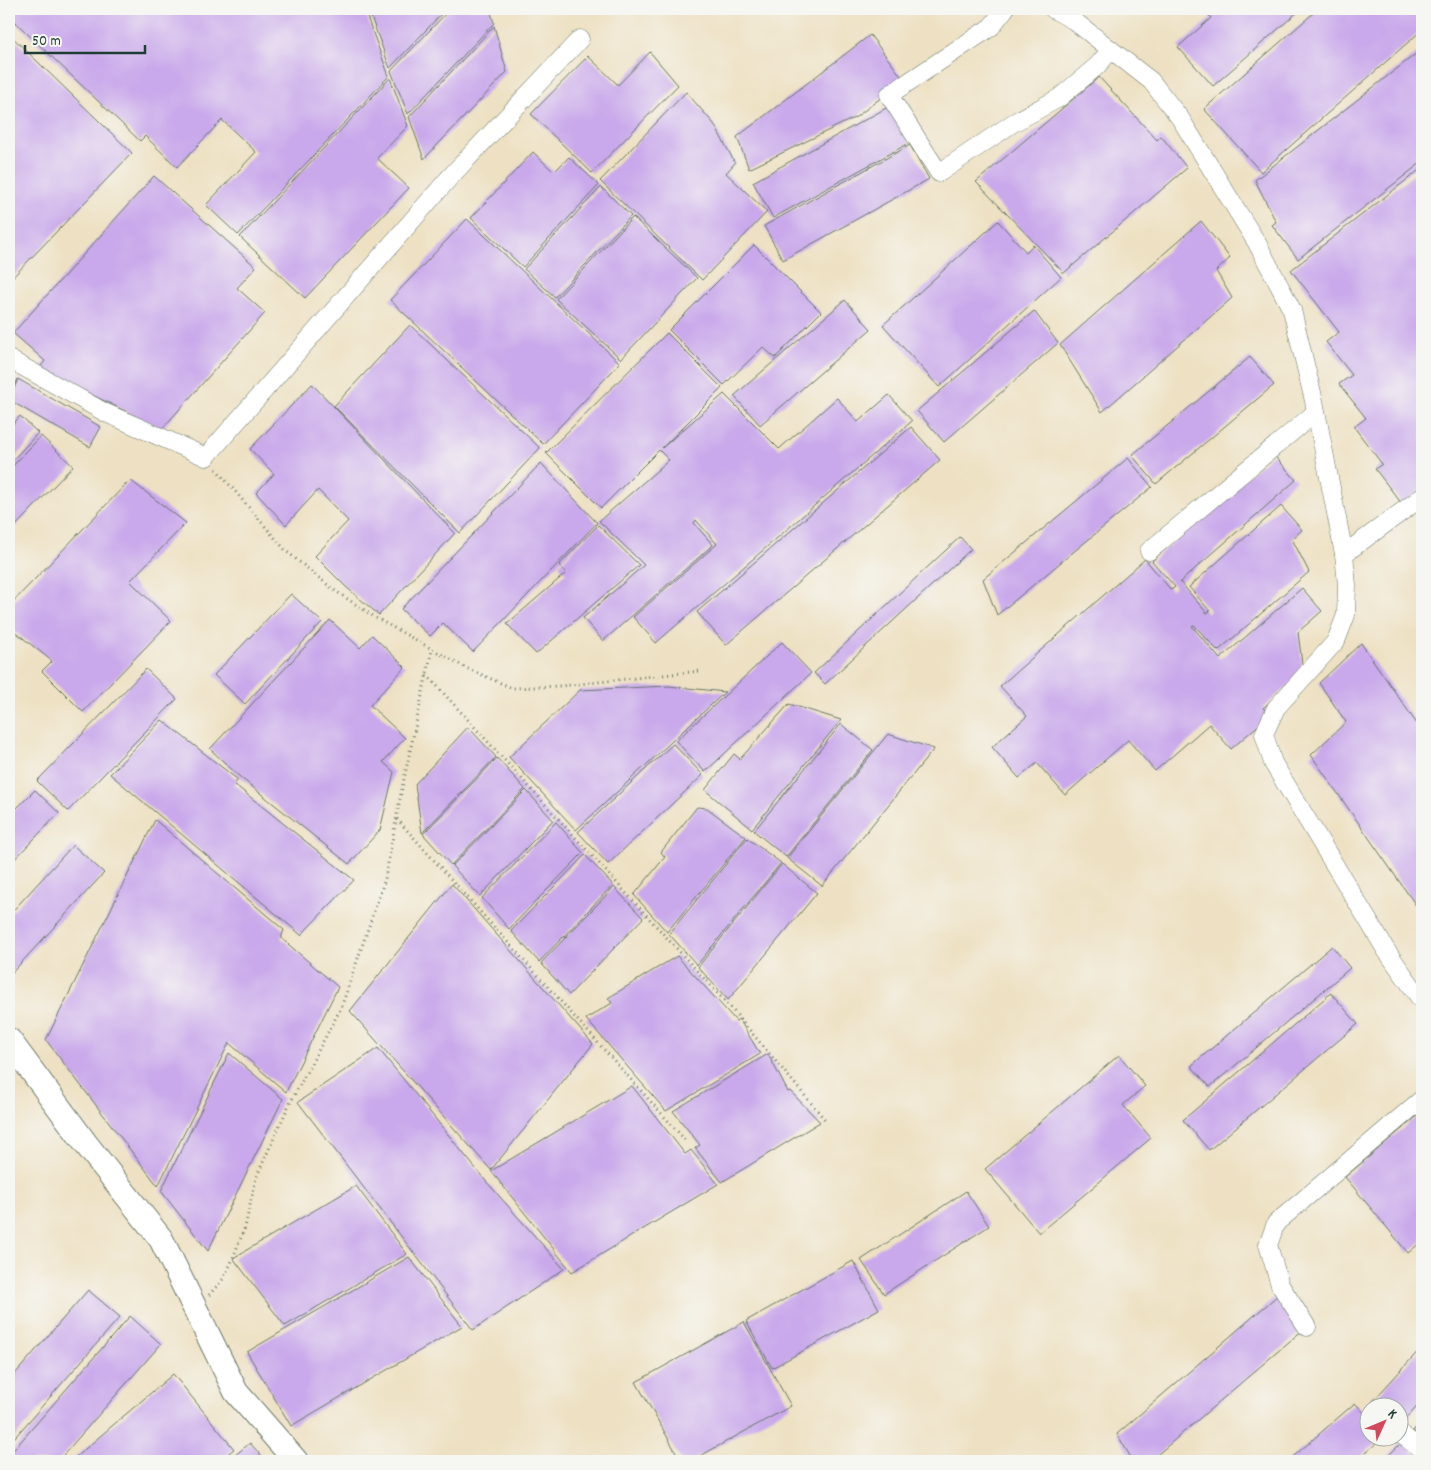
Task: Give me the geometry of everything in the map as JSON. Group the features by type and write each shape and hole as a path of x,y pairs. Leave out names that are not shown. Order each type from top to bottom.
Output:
{"street":[{"path":"1005,9 991,27 890,95 939,173 1013,123 1059,98 1097,66 1111,50"},
{"path":"1053,9 1073,20 1151,81 1180,118 1257,243 1292,310 1316,412 1344,554 1347,585 1346,615 1336,641 1276,708 1264,734 1273,763 1386,950 1422,1001"},
{"path":"9,359 106,413 206,457 450,177 580,40"},
{"path":"1149,551 1316,412"},
{"path":"1344,554 1422,497"},
{"path":"9,1040 86,1144 161,1239 236,1392 296,1461"},
{"path":"1306,1327 1280,1285 1268,1244 1276,1223 1422,1099"},
{"path":"1408,1440 1422,1450"}],"path":[{"path":"206,457 286,551 334,590 376,618 432,650 466,668 512,688 561,686 700,671"},
{"path":"193,1306 210,1295 223,1279 245,1227 256,1178 288,1107 341,1008 385,879 432,650"},
{"path":"427,675 730,1007 827,1122"},
{"path":"396,819 687,1142"}],"building":[{"path":"9,9 364,9 389,76 238,235 206,205 256,152 222,120 177,167 145,136 140,141 9,16"},
{"path":"368,9 446,9 390,68"},
{"path":"450,9 490,9 494,23 408,114 391,71"},
{"path":"1204,9 1301,9 1213,86 1178,47 1211,18"},
{"path":"1318,9 1419,9 1422,13 1422,30 1261,172 1204,109"},
{"path":"494,26 507,72 424,159 409,117"},
{"path":"9,34 132,153 9,281"},
{"path":"870,35 904,80 856,117 749,169 737,137"},
{"path":"1422,49 1422,162 1298,259 1272,225 1276,222 1255,180"},
{"path":"650,52 678,85 592,173 531,114 588,56 618,85"},
{"path":"1099,77 1157,140 1161,136 1187,168 1064,273 976,182"},
{"path":"390,78 408,126 377,158 409,188 305,298 240,237"},
{"path":"686,92 714,124 735,163 726,173 767,212 702,280 600,181"},
{"path":"888,107 909,143 773,218 753,182"},
{"path":"910,145 929,179 783,260 764,226"},
{"path":"533,152 554,172 569,157 599,185 523,267 471,218"},
{"path":"1422,168 1422,488 1402,504 1375,469 1382,464 1354,427 1366,418 1339,384 1352,375 1326,342 1339,332 1291,270"},
{"path":"154,176 256,267 237,288 265,313 162,429 39,369 45,361 13,333"},
{"path":"601,187 631,216 555,297 524,269"},
{"path":"633,217 697,278 621,359 556,299"},
{"path":"467,219 620,363 543,444 390,300"},
{"path":"998,221 1026,252 1033,245 1061,277 939,387 883,325"},
{"path":"1201,221 1230,258 1216,271 1232,298 1102,412 1060,345"},
{"path":"754,245 821,312 775,358 763,347 724,385 669,330"},
{"path":"845,300 871,329 760,425 734,396"},
{"path":"1034,311 1058,343 944,442 917,411"},
{"path":"410,325 540,448 460,533 334,406"},
{"path":"667,333 722,388 662,448 724,394 779,449 837,398 858,422 889,395 912,421 656,643 633,617 717,544 696,520 694,523 713,545 603,641 583,618 644,565 599,521 669,460 659,450 601,508 546,453"},
{"path":"1250,357 1274,385 1156,484 1132,455"},
{"path":"18,379 101,427 90,447 9,400"},
{"path":"312,384 455,533 379,615 346,587 315,556 348,521 318,490 286,525 256,493 274,474 250,449"},
{"path":"20,416 38,433 9,464 9,429"},
{"path":"911,427 940,460 726,645 697,612"},
{"path":"41,436 73,466 9,533 9,470"},
{"path":"1273,454 1296,480 1180,582 1207,613 1210,611 1189,587 1281,506 1302,530 1292,539 1309,572 1218,651 1194,625 1192,626 1220,659 1302,588 1322,611 1298,632 1303,672 1263,708 1270,715 1231,749 1209,724 1155,771 1128,740 1065,795 1037,763 1019,778 992,747 1027,716 1000,686 1145,559 1171,590 1175,587 1152,561"},
{"path":"1128,458 1152,487 997,615 983,579"},
{"path":"541,463 597,523 473,652 443,623 430,636 401,609"},
{"path":"130,480 186,523 130,581 171,621 83,712 42,671 52,661 9,627 9,606"},
{"path":"598,525 639,565 536,654 507,624 566,573 559,565"},
{"path":"960,537 971,549 825,684 814,673"},
{"path":"291,594 322,622 245,704 214,675"},
{"path":"330,620 360,648 372,635 405,667 370,705 405,738 383,762 394,772 380,830 349,864 240,777 210,749"},
{"path":"782,642 811,673 705,772 676,741"},
{"path":"1361,643 1422,731 1422,914 1311,755 1346,722 1319,683"},
{"path":"146,669 177,699 68,811 37,781"},
{"path":"669,686 725,692 576,830 509,757 580,690"},
{"path":"789,704 841,720 752,829 705,790 734,754 740,759"},
{"path":"162,720 238,780 234,784 354,880 301,935 110,774"},
{"path":"841,724 873,750 786,857 754,831"},
{"path":"468,727 496,757 422,833 415,784"},
{"path":"888,734 934,749 822,886 787,858"},
{"path":"673,744 703,775 608,864 578,832"},
{"path":"497,758 525,789 451,865 423,834"},
{"path":"35,790 59,813 9,865 9,816"},
{"path":"526,790 553,820 480,896 452,866"},
{"path":"697,807 707,808 746,837 667,932 634,895 665,857 661,852"},
{"path":"155,820 284,930 281,938 338,987 286,1092 229,1043 158,1186 46,1040"},
{"path":"556,822 583,853 509,929 482,898"},
{"path":"747,838 781,863 697,965 669,934"},
{"path":"73,845 104,873 9,976 9,915"},
{"path":"585,855 613,885 539,962 511,931"},
{"path":"782,864 817,893 728,1000 698,967"},
{"path":"452,884 593,1044 491,1170 350,1011"},
{"path":"614,887 643,918 569,995 541,963"},
{"path":"1332,946 1350,968 1210,1087 1191,1066"},
{"path":"677,956 736,1021 739,1019 760,1054 666,1111 586,1019 612,1003 608,998"},
{"path":"1331,993 1358,1024 1209,1150 1183,1120"},
{"path":"378,1048 485,1180 564,1269 473,1330 298,1102"},
{"path":"229,1053 283,1099 208,1251 161,1191"},
{"path":"768,1054 788,1092 790,1091 820,1122 722,1182 695,1148 700,1145 673,1111"},
{"path":"1119,1055 1145,1086 1123,1105 1151,1138 1039,1233 985,1169"},
{"path":"632,1086 685,1154 691,1150 718,1184 572,1272 491,1171"},
{"path":"1422,1112 1422,1241 1408,1253 1345,1177"},
{"path":"356,1186 407,1254 285,1326 233,1258"},
{"path":"966,1191 989,1226 884,1294 861,1260"},
{"path":"409,1257 462,1326 291,1426 247,1352"},
{"path":"853,1261 879,1309 772,1368 746,1321"},
{"path":"88,1290 120,1317 9,1444 9,1381"},
{"path":"1277,1296 1305,1328 1150,1461 1133,1461 1117,1434"},
{"path":"130,1316 161,1344 58,1461 9,1461 9,1455"},
{"path":"744,1322 791,1406 691,1461 681,1461 636,1382"},
{"path":"1422,1347 1422,1401 1408,1417 1408,1398 1376,1398"},
{"path":"173,1374 234,1449 219,1461 71,1461"},
{"path":"1355,1403 1358,1406 1358,1448 1371,1448 1355,1461 1288,1461"},
{"path":"1422,1420 1422,1439 1413,1431"},
{"path":"250,1443 266,1461 228,1461"},
{"path":"1396,1448 1408,1448 1422,1461 1383,1461"}]}
